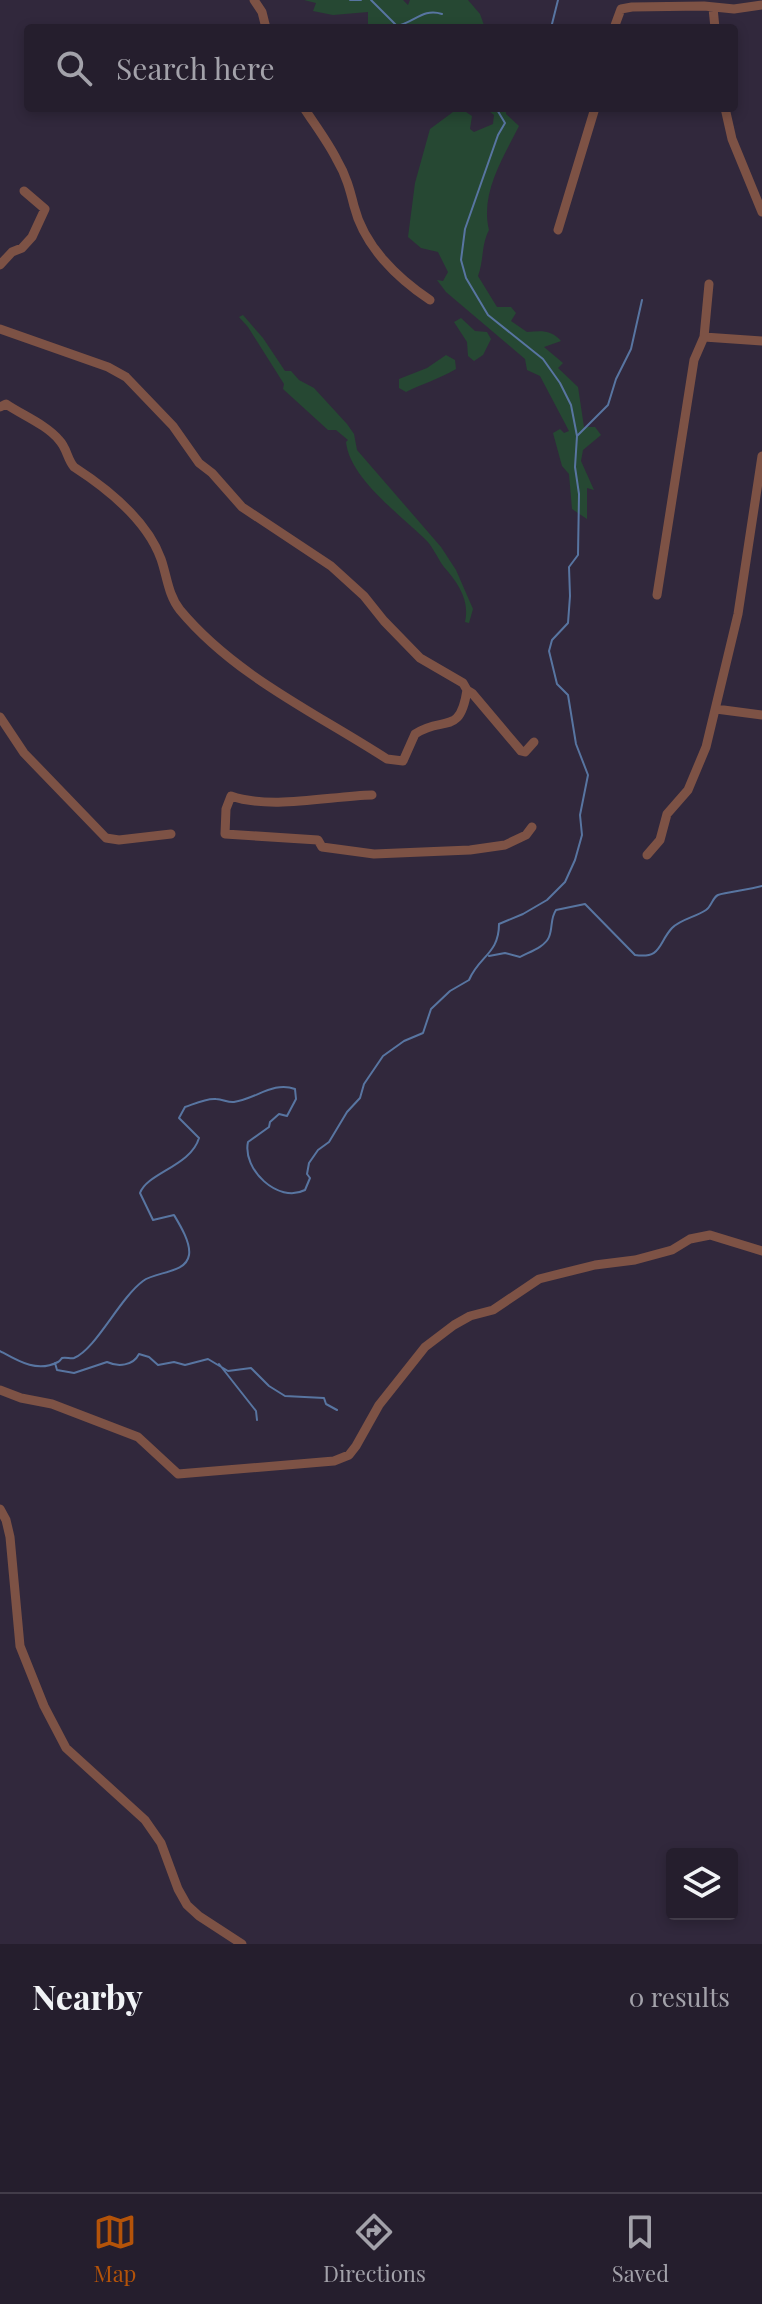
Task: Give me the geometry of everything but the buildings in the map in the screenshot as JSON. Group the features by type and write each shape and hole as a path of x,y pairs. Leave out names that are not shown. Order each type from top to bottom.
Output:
{"street":[{"path":"254,0 265,24"},
{"path":"615,24 621,9 665,3 734,9 762,5"},
{"path":"713,8 715,24"},
{"path":"307,112 338,161 352,191 354,207 386,265 430,300"},
{"path":"558,230 594,112"},
{"path":"726,112 732,139 762,212"},
{"path":"0,262 22,248 32,237 45,209 24,191"},
{"path":"657,595 694,360 704,337 709,284"},
{"path":"0,329 108,367 126,377 173,426 199,463 242,507 331,566 364,596 420,658 463,683 521,751 525,752 534,742"},
{"path":"704,337 762,341"},
{"path":"0,407 6,404 57,437 74,467 133,515 154,543 172,597 180,609 232,661 387,759 403,761 415,734 452,723 465,704 467,690"},
{"path":"647,855 660,840 667,814 688,790 706,747 738,614 758,508 762,456"},
{"path":"716,709 762,715"},
{"path":"0,717 31,761 106,838 119,840 171,834"},
{"path":"372,795 335,796 320,801 245,801 231,796 226,809 225,834 318,840 322,847 388,854 505,845 526,835 532,827"},
{"path":"0,1390 52,1404 138,1437 178,1474 334,1461 349,1455 379,1405 425,1347 454,1325 470,1316 493,1310 539,1279 595,1265 635,1260 672,1250 690,1239 710,1235 762,1251"},
{"path":"0,1509 10,1537 20,1646 66,1748 145,1820 161,1843 187,1905 242,1944"}],"green space":[{"path":"304,0 403,0 408,5 410,0 468,0 480,14 484,24 368,24 368,12 333,15 313,11 316,3"},
{"path":"453,112 466,112 472,116 470,129 474,132 493,124 494,115 490,112 506,112 519,126 490,189 489,230 478,276 497,307 511,307 516,313 511,321 527,332 549,333 561,341 544,347 563,363 558,368 578,387 584,427 595,427 601,435 583,450 581,461 594,490 587,488 587,519 572,509 569,474 562,466 553,433 560,429 564,433 569,431 540,376 527,370 525,359 446,292 437,280 443,281 448,272 438,252 421,248 408,237 415,183 430,129"},
{"path":"243,315 285,371 291,371 299,380 314,388 347,424 354,434 357,450 441,547 456,570 473,609 469,623 465,622 466,606 462,592 429,544 367,483 350,456 348,440 336,430 328,430 283,389 284,384 239,317"},
{"path":"461,318 475,331 487,332 491,339 483,355 474,361 468,356 467,342 454,322"},
{"path":"446,355 455,360 456,369 406,392 399,388 399,379 427,368"}],"waterway":[{"path":"350,0 361,0"},
{"path":"371,0 395,24"},
{"path":"552,24 558,0"},
{"path":"403,24 424,14 442,14"},
{"path":"0,1351 35,1366 50,1365 62,1358 74,1358 91,1345 125,1299 143,1281 177,1269 187,1261 188,1245 174,1215 153,1220 140,1193 151,1180 194,1148 199,1138 179,1118 185,1107 212,1099 234,1102 279,1087 295,1089 296,1099 287,1116 279,1114 269,1127 248,1142 248,1152 256,1173 274,1188 295,1193 305,1190 310,1178 307,1174 309,1163 318,1150 329,1142 347,1112 360,1098 364,1084 383,1056 404,1041 423,1033 431,1009 450,991 469,980 492,949 499,924 547,900 565,882 575,860 582,835 580,815 588,775 576,744 568,695 557,684 549,651 552,640 568,623 569,567 578,555 577,436 571,405 560,383 543,359 488,315 466,278 461,260 465,229 505,123 498,112"},
{"path":"577,436 608,405 616,379 631,349 642,300"},
{"path":"489,956 505,953 520,957 536,949 549,937 556,910 585,904 635,955 650,955 658,949 672,928 706,910 718,895 762,886"},
{"path":"55,1363 57,1370 74,1373 107,1362 125,1364 139,1354 149,1357 158,1365 174,1362 185,1365 208,1359 228,1371 251,1368 269,1386 285,1396 324,1398 326,1404 337,1410"},
{"path":"219,1364 256,1411 257,1420"}]}
